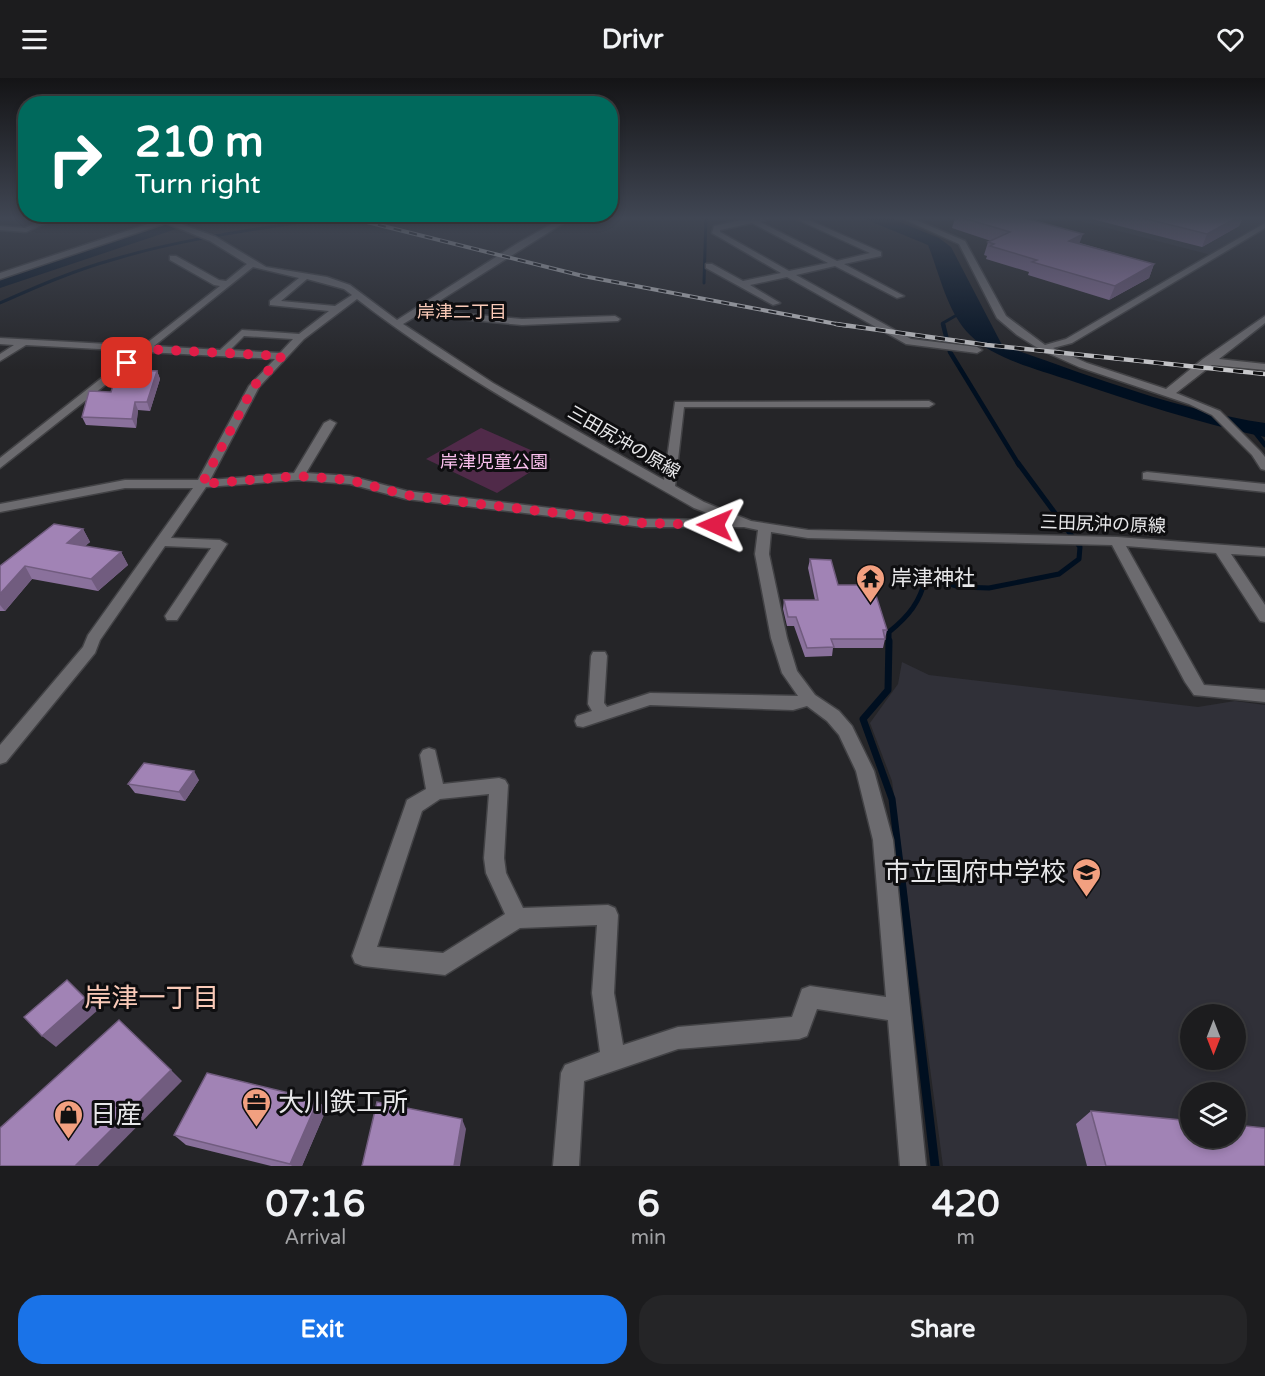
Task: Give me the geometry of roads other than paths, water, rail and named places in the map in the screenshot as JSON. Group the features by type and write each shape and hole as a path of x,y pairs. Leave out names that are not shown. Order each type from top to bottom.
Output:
{"street":[{"path":"0,276 24,268"},
{"path":"190,268 217,283 225,284"},
{"path":"0,464 247,268"},
{"name":"三田尻沖の原線","path":"261,268 347,287 397,324 489,385 699,505 757,527 858,536 1117,540 1265,552"},
{"path":"397,324 486,268"},
{"path":"712,268 776,303"},
{"path":"780,268 909,342 977,350"},
{"path":"742,284 812,268"},
{"path":"848,268 900,296"},
{"path":"975,268 1002,318 1020,333 1044,348 1083,365 1216,413 1243,439 1265,466"},
{"path":"1044,348 1069,341 1193,268"},
{"path":"306,276 273,303 337,309"},
{"path":"0,758 90,649 93,639 202,484 254,386 301,337 357,296"},
{"path":"419,312 522,322 615,319"},
{"path":"1167,394 1207,361 1265,319"},
{"path":"222,353 242,333 301,337"},
{"path":"0,341 282,356"},
{"path":"0,357 25,342"},
{"path":"1207,361 1265,367"},
{"path":"669,488 679,404 929,404"},
{"path":"298,476 330,423"},
{"path":"1243,439 1265,445"},
{"path":"0,508 125,484 202,484 298,476 350,480 406,495 643,523 757,527 779,638 790,673 809,699 833,716 846,731 865,771 883,840 913,1166"},
{"path":"1147,476 1265,488"},
{"path":"1117,540 1200,691 1216,690 1265,696"},
{"path":"162,542 220,544 172,616"},
{"path":"1221,548 1265,617"},
{"path":"599,656 596,704 603,714"},
{"path":"583,721 650,699 794,704 809,699"},
{"path":"429,755 436,792"},
{"path":"516,918 496,873 494,858 499,785 436,792 414,806 363,956 445,964 516,918 608,915 603,993 613,1059"},
{"path":"566,1166 573,1073 678,1038 799,1028 810,997 897,1011"}],"water":[{"path":"936,268 962,268 1002,345 1164,400 1265,423 1265,437 1191,419 1003,357 970,335 955,315"}],"waterway":[{"path":"0,282 42,268"},
{"path":"0,303 86,268"},
{"path":"704,268 704,283"},
{"path":"944,326 943,323 962,312"},
{"path":"943,324 950,352 1019,465"},
{"path":"1254,431 1265,445"},
{"path":"889,641 889,632 913,608 921,594 926,577 960,587 989,588 1059,574 1079,559 1080,547 1018,463"},
{"path":"889,641 888,690 863,719 892,799 901,872"},
{"path":"900,871 935,1166"}],"railway":[{"path":"550,268 838,324"},
{"path":"838,324 987,345 1265,374"},
{"path":"838,324 847,326"}],"place":[{"name":"岸津神社","path":"870,604"},
{"name":"市立国府中学校","path":"1087,898"},
{"name":"大川鉄工所","path":"257,1128"},
{"name":"日産","path":"69,1140"}],"district":[{"name":"岸津二丁目","path":"462,312"},
{"name":"岸津一丁目","path":"152,998"}],"park label":[{"name":"岸津児童公園","path":"494,462"}]}
